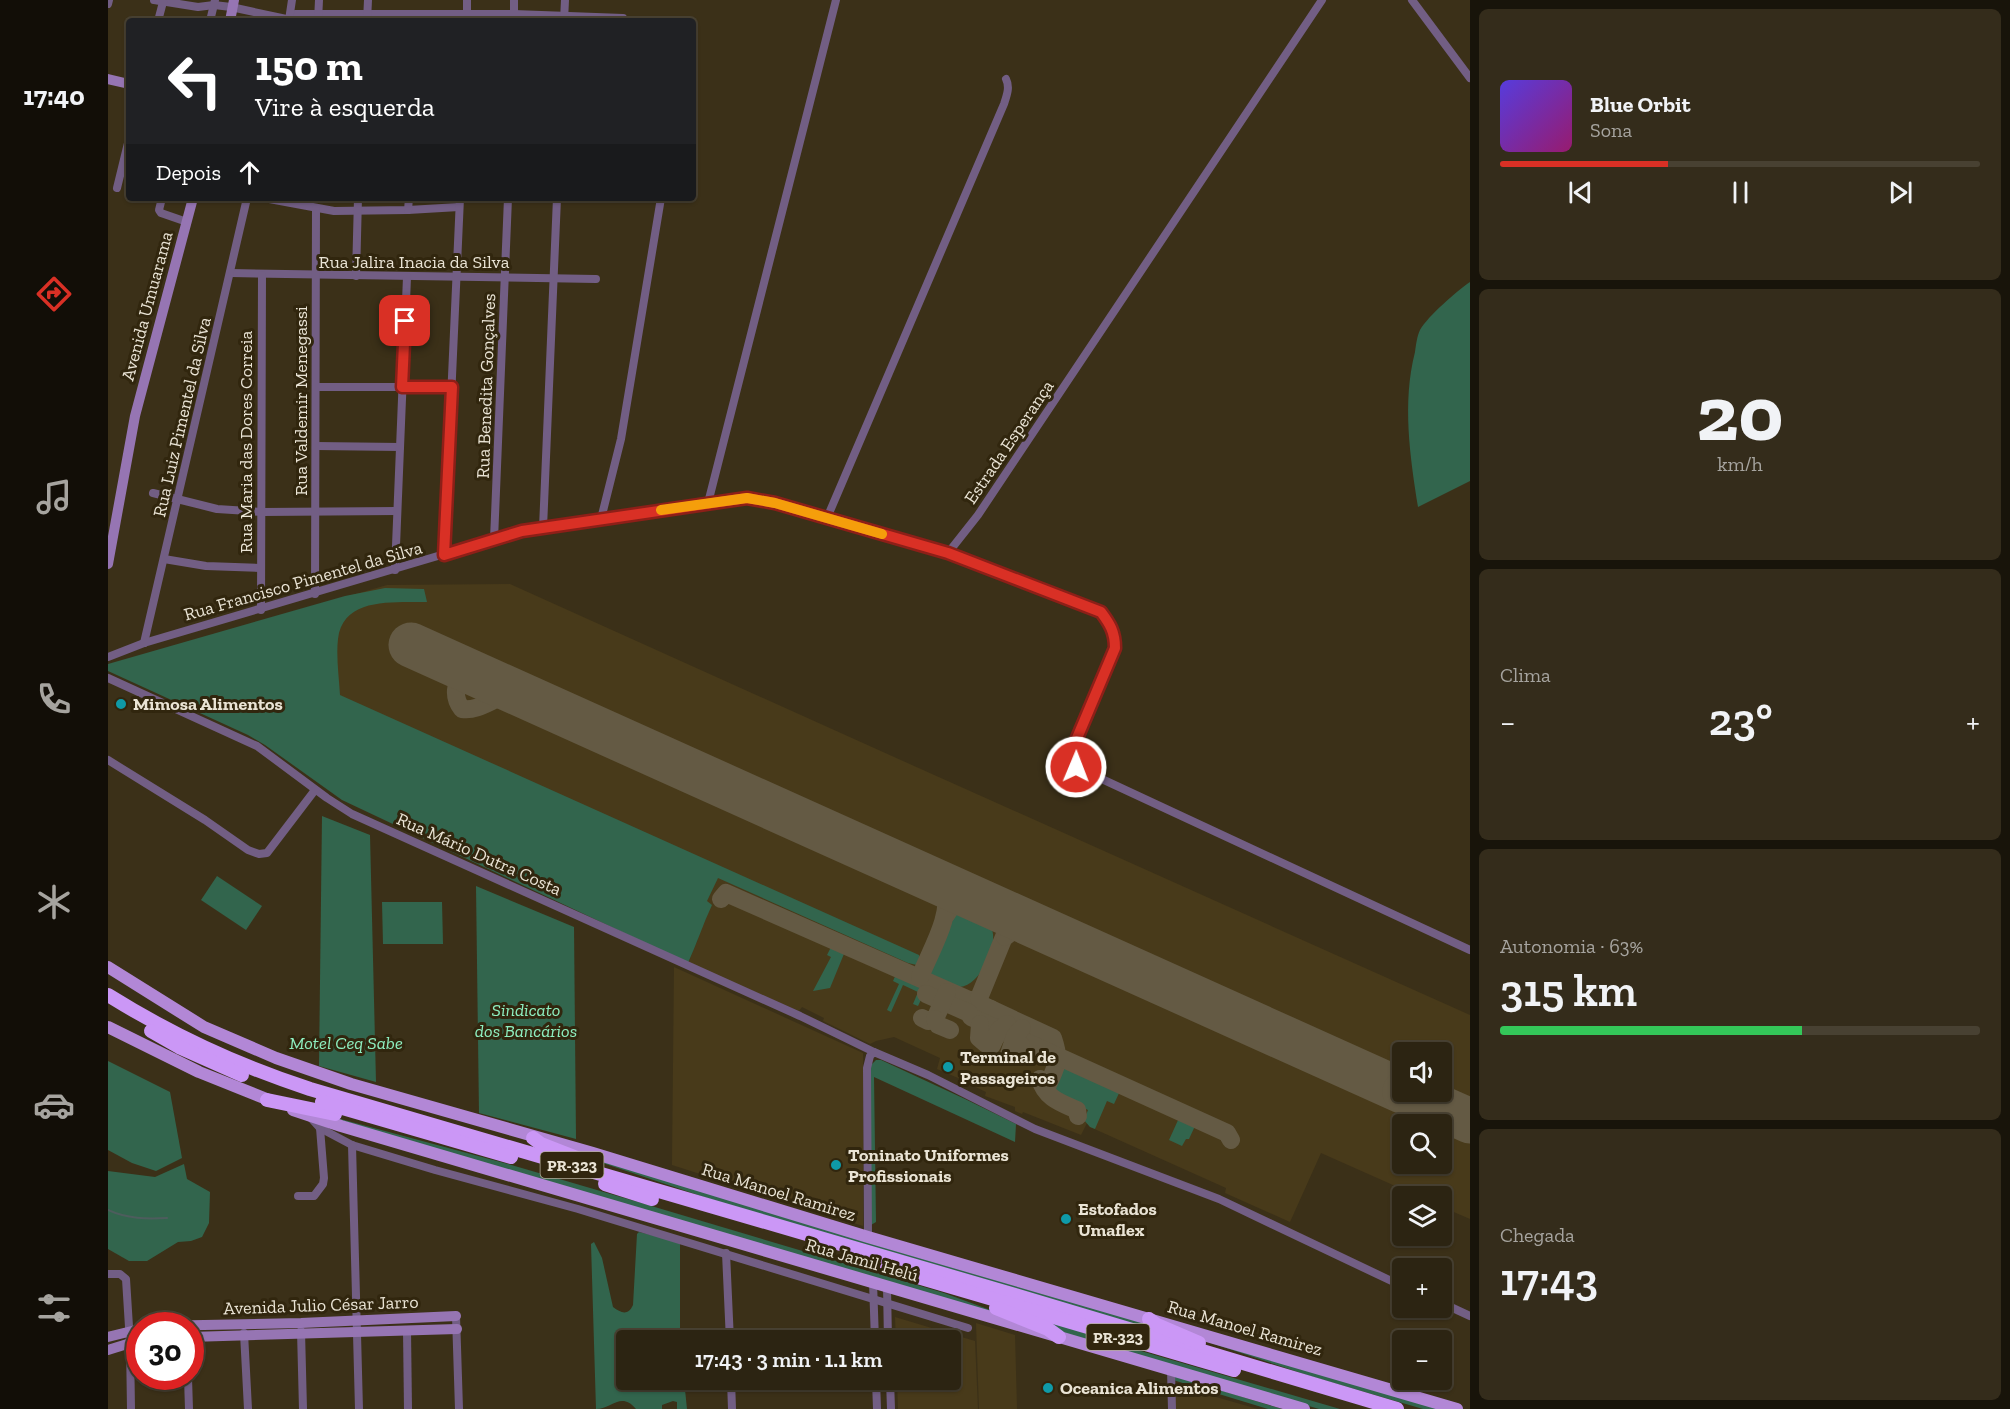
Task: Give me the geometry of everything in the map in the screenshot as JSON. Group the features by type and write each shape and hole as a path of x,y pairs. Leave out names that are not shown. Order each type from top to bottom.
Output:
{"highway":[{"name":"PR-323","path":"108,995 181,1037 270,1077 1397,1409"},
{"name":"PR-323","path":"108,1005 179,1047 277,1088 1365,1409"},
{"path":"267,1100 364,1120 373,1118"},
{"path":"534,1138 541,1144 619,1174 630,1182"},
{"path":"953,1288 1048,1329 1059,1337"},
{"path":"1149,1318 1157,1325 1197,1342 1272,1365 1302,1380"}],"main road":[{"name":"Rua Manoel Ramirez","path":"108,967 204,1026 276,1058 351,1084 593,1153 868,1237 1457,1409"},
{"name":"Rua Jamil Helú","path":"108,1027 199,1072 310,1116 1304,1409"}],"street":[{"path":"154,0 198,8 214,3 232,3 283,18"},
{"path":"290,18 292,0"},
{"path":"319,0 319,17"},
{"path":"367,18 368,0"},
{"path":"467,0 467,18"},
{"path":"514,0 514,17"},
{"path":"564,18 565,0"},
{"path":"708,504 836,0"},
{"name":"Estrada Esperança","path":"948,553 978,515 1322,0"},
{"path":"1412,0 1470,78"},
{"path":"159,18 163,2"},
{"path":"211,18 214,3"},
{"path":"230,18 232,3"},
{"path":"292,18 295,14 367,18 623,18"},
{"path":"108,79 126,83"},
{"path":"827,518 1004,104 1008,92 1006,79"},
{"path":"117,188 126,151"},
{"path":"161,201 159,210 161,213 187,222"},
{"name":"Avenida Umuarama","path":"108,564 135,416 192,201"},
{"name":"Rua Luiz Pimentel da Silva","path":"144,643 246,201"},
{"path":"278,201 316,209 358,211 459,207"},
{"path":"356,276 358,201"},
{"path":"408,210 409,201"},
{"path":"444,555 460,201"},
{"name":"Rua Benedita Gonçalves","path":"494,540 508,201"},
{"path":"557,201 543,528 747,498 775,503 948,553 1101,612 1111,625 1115,648 1072,750 1072,762 1076,767 1470,951"},
{"path":"601,519 621,439 661,201"},
{"name":"Rua Valdemir Menegassi","path":"315,594 316,209"},
{"name":"Rua Jalira Inacia da Silva","path":"231,273 596,279"},
{"name":"Rua Maria das Dores Correia","path":"261,275 261,610"},
{"path":"395,570 407,277"},
{"path":"316,387 452,387"},
{"path":"316,446 400,447"},
{"path":"153,493 217,509 262,512 397,511"},
{"name":"Rua Francisco Pimentel da Silva","path":"108,657 144,643 522,531 543,528"},
{"path":"164,559 206,566 261,568"},
{"name":"Rua Mário Dutra Costa","path":"108,678 257,746 315,790 352,814 800,1016 980,1100 1035,1129 1219,1199 1392,1281"},
{"path":"108,760 249,850 259,854 267,853 315,790"},
{"path":"868,1237 867,1068 874,1052"},
{"path":"310,1116 320,1128 352,1145 726,1253 968,1328"},
{"path":"298,1196 314,1196 323,1184 320,1128"},
{"path":"352,1145 359,1409"},
{"path":"726,1253 730,1330"},
{"path":"108,1274 120,1274 126,1279 131,1312"},
{"path":"873,1282 875,1330"},
{"path":"887,1287 888,1330"},
{"path":"1452,1308 1470,1316"},
{"path":"456,1316 459,1409"},
{"name":"Avenida Julio César Jarro","path":"357,1327 456,1316"},
{"name":"Avenida Julio César Jarro","path":"204,1327 244,1330"},
{"path":"301,1328 303,1409"},
{"name":"Avenida Julio César Jarro","path":"204,1335 244,1330 301,1328 457,1329"},
{"path":"244,1330 248,1409"},
{"path":"407,1330 408,1409"},
{"path":"108,1337 126,1336"},
{"path":"108,1350 126,1341"},
{"path":"1171,1370 1172,1409"},
{"path":"131,1409 132,1390"},
{"path":"188,1390 189,1409"},
{"path":"731,1390 732,1409"},
{"path":"876,1390 877,1409"},
{"path":"890,1390 891,1409"}],"shaded area":[{"path":"510,584 1470,1015 1470,1219 1452,1211 1452,1186 1395,1186 1321,1153 1290,1222 1225,1193 1226,1188 1090,1127 1087,1123 1081,1135 1015,1111 1015,1107 985,1096 986,1092 937,1069 940,1058 894,1037 870,1044 823,1021 824,1018 802,1007 799,1011 688,963 698,939 306,723 258,622 387,585"},
{"name":"Toninato Uniformes Profissionais","path":"674,967 863,1053 863,1226 672,1165"},
{"path":"895,1317 938,1330 896,1330"},
{"path":"976,1323 1015,1335 1017,1409 979,1409"},
{"path":"961,1337 975,1341 978,1409 898,1409 897,1390 961,1390"},
{"path":"1174,1385 1258,1409 1174,1409"}],"green space":[{"path":"1470,282 1470,481 1418,507 1410,449 1408,410 1411,371 1417,338 1429,318"},
{"path":"385,588 424,589 427,602 373,605 350,615 342,625 338,639 340,695 919,955 920,962 917,965 908,963 718,878 707,901 712,905 688,963 342,800 248,735 108,671 108,664 345,596"},
{"name":"Motel Ceq Sabe","path":"322,816 370,835 376,1082 319,1066"},
{"path":"217,876 262,906 246,930 201,900"},
{"name":"Sindicato dos Bancários","path":"476,886 574,927 576,1139 479,1113"},
{"path":"382,902 442,902 443,944 383,944"},
{"path":"955,907 985,919 993,934 990,953 981,972 975,980 960,987 947,984 926,974"},
{"path":"833,943 846,949 830,988 813,991 831,957 827,955"},
{"path":"897,972 928,985 918,1006 913,1004 918,992 903,985 891,1012 887,1010 899,984 893,981"},
{"path":"876,1060 881,1060 1016,1124 1015,1142 874,1077 876,1222 871,1225 870,1066"},
{"path":"108,1061 170,1092 182,1158 156,1171 132,1163 108,1150"},
{"path":"1061,1065 1120,1091 1114,1104 1107,1101 1095,1129 1084,1120 1088,1110 1051,1093"},
{"path":"318,1113 638,1202 944,1293 1015,1319 409,1141"},
{"path":"1179,1118 1195,1126 1189,1139 1186,1139 1182,1146 1169,1140"},
{"path":"561,1149 1137,1319 1180,1338 716,1201"},
{"path":"184,1164 187,1179 210,1192 209,1223 202,1237 178,1242 147,1261 129,1261 108,1249 108,1171 155,1177"},
{"path":"639,1232 680,1242 680,1330 616,1330 616,1390 685,1390 687,1409 677,1409 677,1402 673,1401 662,1405 662,1409 636,1409 626,1401 621,1401 596,1409 591,1244 594,1242 602,1258 613,1307 627,1312 633,1305 637,1234"},
{"path":"1015,1310 1117,1344 1340,1409 1319,1409 1064,1333"},
{"path":"1205,1341 1443,1409 1423,1409 1310,1376"},
{"path":"1174,1376 1282,1409 1268,1409 1173,1380"}],"waterway":[{"path":"108,1210 130,1217 167,1218"}],"taxiway":[{"path":"463,668 456,694 462,709 477,708 505,696 519,694"},
{"path":"920,977 944,920 947,897 945,885"},
{"path":"721,899 726,893 969,1000 979,998 975,1005 979,1009 985,1011 991,1009"},
{"path":"946,915 954,903 970,896"},
{"path":"993,907 1004,918 1006,932 979,998 982,1005 1053,1038 1057,1063 1047,1087"},
{"path":"1005,937 1020,925 1033,925"},
{"path":"922,1018 928,1021 935,1019 947,992"},
{"path":"926,994 969,1013 971,1017 1227,1133 1231,1140"},
{"path":"935,1019 938,1025 950,1030"},
{"path":"980,1024 979,1038 986,1044 992,1045 999,1030 1007,1024"},
{"path":"1021,1045 1018,1055 1009,1054 1015,1036 1022,1028"},
{"path":"1040,1079 1042,1086 1050,1095 1077,1110 1078,1116"}],"runway":[{"path":"411,645 1392,1086"},
{"path":"1427,1102 1470,1121"}],"slow traffic":[{"path":"661,510 747,498 775,503 882,534"}],"place":[{"name":"Mimosa Alimentos","path":"121,704"},
{"name":"Terminal de Passageiros","path":"948,1067"},
{"name":"Toninato Uniformes Profissionais","path":"836,1165"},
{"name":"Estofados Umaflex","path":"1066,1219"},
{"name":"Oceanica Alimentos","path":"1048,1388"}],"route":[{"path":"405,321 402,387 452,387 444,555 522,531 747,498 775,503 948,553 1101,612 1111,625 1115,648 1072,750 1072,762 1076,767"}]}
